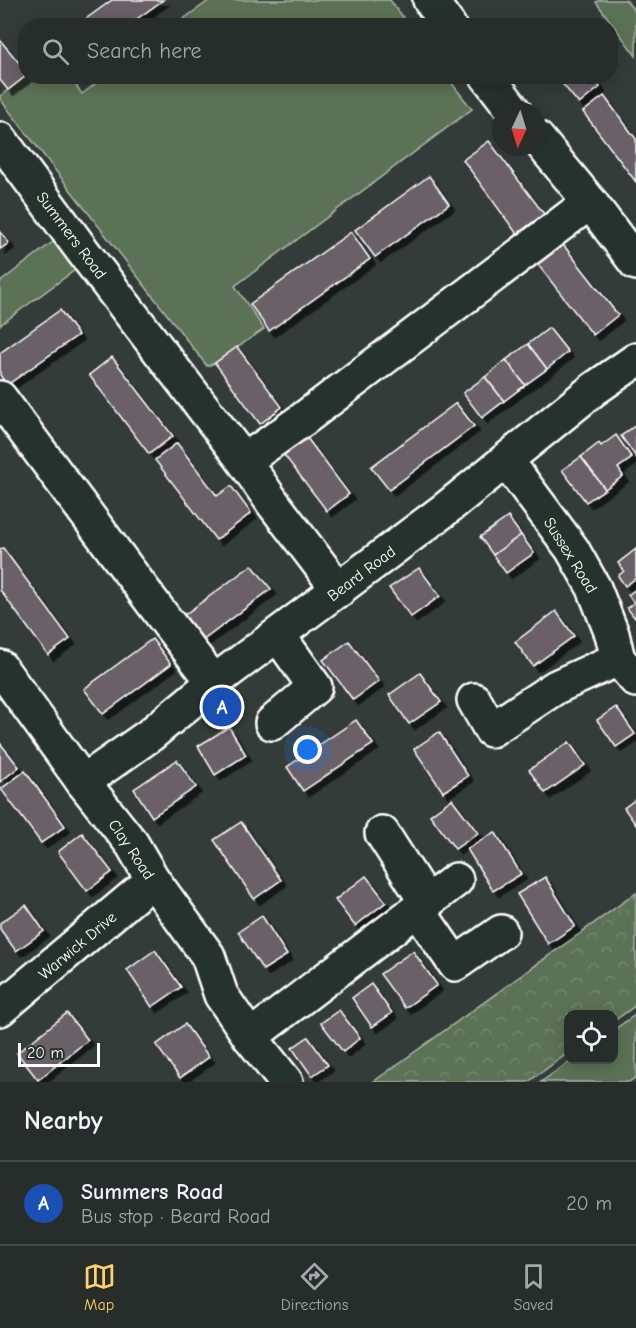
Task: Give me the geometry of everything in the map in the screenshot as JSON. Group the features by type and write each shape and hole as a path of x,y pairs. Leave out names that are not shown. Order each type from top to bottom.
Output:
{"street":[{"path":"430,0 443,18"},
{"path":"493,84 507,102"},
{"name":"Summers Road","path":"0,139 339,590"},
{"path":"546,149 636,263"},
{"path":"244,461 302,420 590,202"},
{"name":"Beard Road","path":"83,782 150,735 214,682 443,511 594,389 636,360"},
{"path":"0,398 166,622 214,682"},
{"name":"Sussex Road","path":"474,700 491,730 556,687 627,669 594,588 572,549 506,460"},
{"path":"272,723 315,687 278,635"},
{"name":"Clay Road","path":"0,668 83,782 132,844 153,880 208,956 221,995 250,1037 286,1082"},
{"path":"382,833 455,964 501,932"},
{"name":"Warwick Drive","path":"0,1009 153,880"},
{"path":"250,1037 456,880"}],"green space":[{"path":"210,0 390,0 404,18 185,18"},
{"path":"626,0 636,13 636,56 618,32 618,18 608,18 596,2"},
{"path":"18,82 18,84 75,84 82,94 95,84 452,84 472,109 235,286 264,329 215,363 207,366 0,99 0,96"},
{"path":"58,238 79,267 0,325 0,282"},
{"path":"636,893 636,1005 618,1018 618,1010 564,1010 564,1056 528,1082 373,1082"},
{"path":"636,1014 636,1077 629,1082 541,1082 566,1064 618,1064 618,1027"}],"building":[{"path":"112,0 163,0 138,18 87,18"},
{"path":"0,40 18,61 18,82 8,90 0,80"},
{"path":"563,84 598,84 600,87 579,104"},
{"path":"604,96 636,139 636,182 583,112"},
{"path":"489,141 492,145 492,156 500,156 544,214 517,234 463,160"},
{"path":"429,176 449,204 375,257 355,230"},
{"path":"0,231 9,243 0,249"},
{"path":"351,232 370,259 269,331 250,304"},
{"path":"561,242 618,315 593,335 535,261"},
{"path":"60,310 78,335 7,385 0,375 0,353"},
{"path":"549,328 568,352 547,369 528,344"},
{"path":"528,344 547,369 525,385 506,360"},
{"path":"237,347 282,407 260,424 215,363"},
{"path":"112,357 173,436 149,454 89,375"},
{"path":"506,360 525,385 504,401 485,377"},
{"path":"485,377 504,401 482,418 463,393"},
{"path":"456,403 474,426 389,490 371,467"},
{"path":"636,425 636,457 621,436"},
{"path":"304,434 349,494 327,511 281,451"},
{"path":"616,435 632,458 618,468 623,476 605,489 581,457 599,443 601,446"},
{"path":"177,443 217,496 231,486 251,513 216,540 155,460"},
{"path":"581,457 605,489 586,502 562,470"},
{"path":"508,517 521,535 493,555 480,537"},
{"path":"521,535 534,553 506,573 493,555"},
{"path":"3,548 70,639 48,655 0,590 0,550"},
{"path":"636,549 636,578 625,586 618,576 624,571 618,563"},
{"path":"252,565 271,589 202,641 183,616"},
{"path":"419,568 440,596 411,617 389,588"},
{"path":"636,589 635,618 627,608 634,603 628,595"},
{"path":"556,611 574,636 533,666 515,642"},
{"path":"152,639 171,664 103,714 84,689"},
{"path":"349,641 379,681 353,700 323,660"},
{"path":"420,673 441,702 409,724 389,695"},
{"path":"616,707 635,734 616,747 597,720"},
{"path":"356,720 373,744 303,791 287,767"},
{"path":"229,727 246,755 215,775 198,746"},
{"path":"439,732 468,776 443,792 414,749"},
{"path":"569,742 585,765 545,793 529,770"},
{"path":"0,743 19,767 0,782"},
{"path":"177,760 196,787 152,817 134,789"},
{"path":"25,771 65,826 41,843 1,789"},
{"path":"452,799 478,833 455,849 430,815"},
{"path":"636,799 636,825 624,808"},
{"path":"241,822 281,880 254,899 214,840"},
{"path":"495,832 521,874 493,891 467,849"},
{"path":"82,833 112,872 87,891 58,852"},
{"path":"366,876 386,902 355,926 335,900"},
{"path":"545,877 575,926 548,944 517,894"},
{"path":"26,905 44,931 16,951 0,929 0,923"},
{"path":"262,916 287,955 263,970 238,932"},
{"path":"155,950 181,987 152,1007 127,970"},
{"path":"413,951 437,985 405,1008 380,974"},
{"path":"371,984 392,1013 372,1027 352,998"},
{"path":"339,1010 360,1038 343,1052 321,1023"},
{"path":"67,1013 88,1040 38,1080 17,1053"},
{"path":"185,1024 209,1057 180,1078 156,1045"},
{"path":"308,1037 328,1065 312,1076 292,1048"}],"place":[{"name":"Summers Road","path":"222,707"}]}
